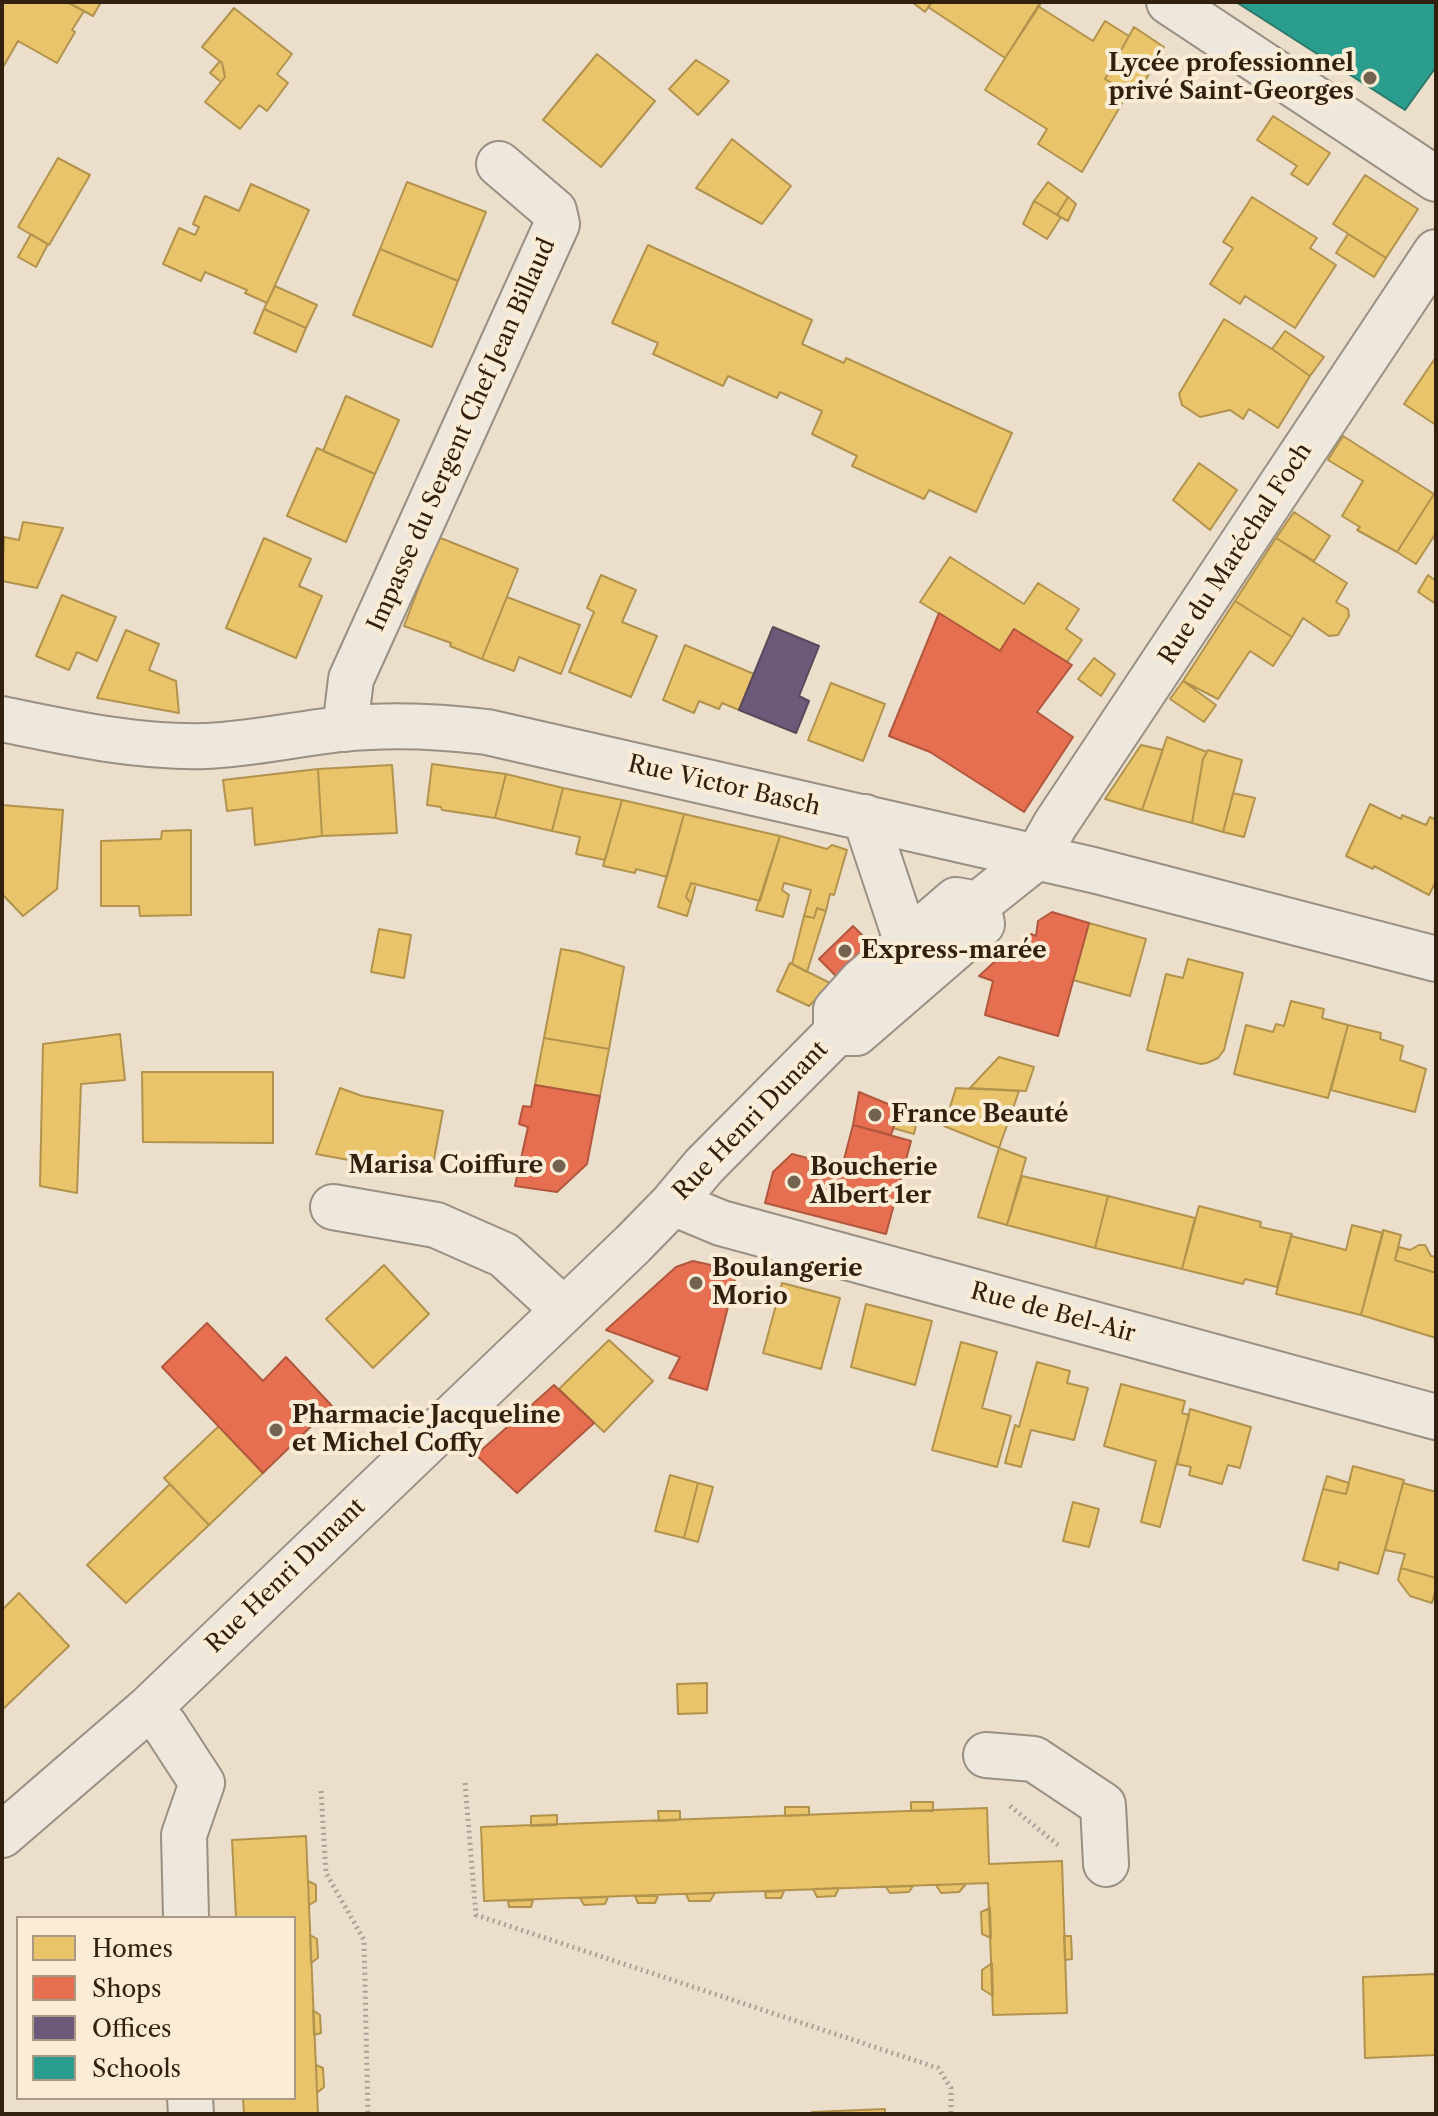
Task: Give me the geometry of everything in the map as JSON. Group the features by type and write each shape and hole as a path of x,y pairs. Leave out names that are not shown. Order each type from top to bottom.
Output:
{"street":[{"path":"1169,2 1436,179"},
{"name":"Impasse du Sergent Chef Jean Billaud","path":"345,729 351,679 557,224 554,211 499,164"},
{"name":"Rue du Maréchal Foch","path":"1037,857 1055,825 1436,252"},
{"name":"Rue Victor Basch","path":"2,719 98,739 163,746 211,745 345,729 446,726 487,732 1037,857 1436,959"},
{"path":"865,817 906,940"},
{"name":"Rue Henri Dunant","path":"2,1835 148,1709 633,1244 704,1166 836,1033 836,1010 862,981 956,900 978,904 1037,857"},
{"name":"Rue Henri Dunant","path":"836,1033 856,1033 982,924 978,904"},
{"name":"Rue de Bel-Air","path":"673,1203 721,1223 1436,1417"},
{"path":"333,1207 436,1225 504,1255 564,1310"},
{"path":"148,1709 165,1726 202,1783 184,1835 186,1916"},
{"path":"986,1755 1034,1759 1103,1805 1106,1864"}],"path":[{"path":"465,1783 476,1915 938,2068 951,2088 951,2114"},
{"path":"321,1791 326,1873 364,1940 368,2114"}],"building: Homes":[{"path":"2,2 67,2 84,11 57,63 18,41 2,69"},
{"path":"67,2 101,2 93,16"},
{"path":"912,2 932,2 925,12"},
{"path":"932,2 1036,2 1040,5 1005,58 928,7"},
{"path":"1038,6 1093,41 1105,21 1129,36 1105,79 1128,93 1082,172 1038,144 1047,129 985,90"},
{"path":"234,8 292,54 277,74 288,83 267,111 259,105 240,129 205,102 225,77 222,63 202,47"},
{"path":"1134,27 1164,47 1136,97 1105,79"},
{"path":"597,54 655,101 601,167 543,120"},
{"path":"696,60 729,81 698,115 669,89"},
{"path":"220,61 225,77 221,82 210,73"},
{"path":"1273,116 1330,153 1308,185 1291,174 1297,166 1257,140"},
{"path":"732,139 791,186 762,224 696,188"},
{"path":"58,158 90,175 49,245 18,227"},
{"path":"1365,175 1418,209 1386,258 1333,224"},
{"path":"407,182 486,212 458,281 380,249"},
{"path":"1048,182 1068,197 1057,215 1034,201"},
{"path":"251,184 309,210 267,303 245,293 247,290 205,272 201,281 163,264 179,228 195,235 199,227 193,224 205,196 239,211"},
{"path":"1068,197 1076,204 1068,221 1057,215"},
{"path":"1252,197 1317,238 1310,248 1336,265 1295,328 1245,296 1240,304 1210,284 1233,248 1223,242"},
{"path":"1034,201 1061,217 1047,239 1023,224"},
{"path":"31,234 48,244 36,267 18,257"},
{"path":"1348,234 1386,258 1374,277 1336,253"},
{"path":"648,245 812,320 802,344 844,363 846,358 1012,433 976,512 929,490 924,499 852,466 857,456 812,434 822,411 780,392 777,398 728,376 723,386 653,354 658,343 612,323"},
{"path":"380,249 458,281 432,347 353,315"},
{"path":"275,286 317,305 306,328 264,309"},
{"path":"264,309 306,328 296,352 254,333"},
{"path":"1224,319 1310,376 1278,428 1249,409 1243,419 1230,410 1200,417 1182,405 1179,394"},
{"path":"1285,331 1324,357 1310,376 1272,349"},
{"path":"1436,357 1436,425 1404,404"},
{"path":"346,396 399,420 375,474 323,451"},
{"path":"1343,436 1434,494 1397,552 1357,530 1360,527 1342,516 1363,481 1328,460"},
{"path":"317,448 375,474 346,542 287,516"},
{"path":"1199,463 1237,490 1210,530 1173,500"},
{"path":"1434,494 1436,533 1416,564 1397,552"},
{"path":"1294,512 1330,536 1314,561 1276,538"},
{"path":"23,522 63,528 37,588 2,581 4,537 19,540"},
{"path":"438,537 518,569 482,659 450,646 451,643 404,626"},
{"path":"264,538 311,559 299,586 322,596 296,658 226,628"},
{"path":"1276,538 1347,583 1336,602 1348,609 1349,616 1338,635 1329,636 1303,618 1292,637 1235,601"},
{"path":"950,557 1024,604 1038,583 1079,609 1066,629 1082,640 1067,662 1014,629 1000,651 920,602"},
{"path":"601,575 636,590 622,622 657,636 631,697 569,672 594,612 587,608"},
{"path":"1428,575 1436,581 1436,604 1418,592"},
{"path":"62,595 116,617 97,661 77,652 69,670 36,656"},
{"path":"507,597 580,625 561,674 519,657 514,671 482,659"},
{"path":"1235,601 1292,637 1273,666 1250,651 1218,699 1183,681"},
{"path":"126,630 159,644 149,670 176,681 179,713 97,698"},
{"path":"685,645 754,674 739,710 722,703 719,709 699,701 694,713 663,700"},
{"path":"1094,658 1115,674 1101,696 1078,679"},
{"path":"1183,681 1216,705 1204,722 1170,699"},
{"path":"831,683 885,704 863,761 808,740"},
{"path":"1167,737 1207,752 1203,759 1192,823 1142,810"},
{"path":"1141,745 1163,750 1142,810 1105,799"},
{"path":"1208,750 1242,760 1223,832 1192,823 1203,759"},
{"path":"432,764 506,774 495,818 427,805"},
{"path":"392,765 397,833 322,836 318,769"},
{"path":"318,769 322,836 255,845 252,808 227,811 223,780"},
{"path":"506,774 563,788 552,831 495,818"},
{"path":"563,788 622,800 605,860 576,854 580,837 552,831"},
{"path":"1233,793 1255,798 1244,837 1223,832"},
{"path":"622,800 684,814 667,877 636,869 635,873 603,866"},
{"path":"1370,804 1401,819 1402,815 1426,825 1430,817 1436,820 1436,881 1429,895 1374,866 1373,869 1346,856"},
{"path":"2,805 63,810 57,889 23,916 2,894"},
{"path":"684,814 780,836 760,901 691,883 686,897 691,903 687,916 658,907"},
{"path":"191,830 191,915 140,916 139,906 101,906 101,841 161,839 162,831"},
{"path":"780,836 827,849 832,845 847,850 834,895 830,894 826,911 817,908 814,918 804,916 811,890 784,883 782,890 789,895 783,917 756,910"},
{"path":"691,883 696,884 691,903 686,897"},
{"path":"817,908 826,911 807,972 792,964 804,916 814,918"},
{"path":"1089,923 1146,939 1130,996 1073,980"},
{"path":"379,929 411,935 404,978 371,972"},
{"path":"561,949 624,967 609,1049 544,1038"},
{"path":"1188,959 1243,973 1224,1050 1218,1058 1201,1064 1147,1050 1166,974 1183,978"},
{"path":"790,963 832,984 809,1006 777,991"},
{"path":"1291,1001 1324,1009 1322,1018 1348,1025 1328,1098 1234,1074 1246,1025 1273,1032 1276,1024 1284,1026"},
{"path":"1348,1025 1381,1033 1380,1039 1403,1046 1400,1060 1426,1069 1415,1112 1331,1090"},
{"path":"120,1034 125,1080 81,1084 77,1193 40,1186 43,1044"},
{"path":"544,1038 609,1049 600,1096 535,1085"},
{"path":"999,1057 1034,1067 1026,1091 970,1088"},
{"path":"142,1072 273,1072 273,1143 143,1142"},
{"path":"340,1088 362,1096 443,1111 431,1175 316,1154"},
{"path":"956,1088 1019,1091 999,1148 944,1126"},
{"path":"900,1109 918,1115 914,1134 893,1128"},
{"path":"999,1148 1026,1158 1007,1225 978,1217"},
{"path":"1022,1176 1108,1196 1095,1248 1007,1225"},
{"path":"1108,1196 1195,1218 1182,1269 1095,1248"},
{"path":"1199,1206 1261,1222 1260,1227 1292,1234 1277,1287 1245,1279 1243,1284 1182,1269"},
{"path":"1352,1225 1383,1233 1361,1315 1276,1294 1291,1236 1346,1250"},
{"path":"1383,1230 1401,1235 1395,1260 1436,1273 1436,1338 1361,1315"},
{"path":"1425,1245 1431,1256 1436,1257 1436,1273 1395,1260 1399,1247 1410,1250"},
{"path":"384,1265 429,1314 373,1368 326,1319"},
{"path":"782,1283 840,1298 821,1369 763,1353"},
{"path":"866,1304 932,1321 915,1385 851,1367"},
{"path":"609,1340 653,1381 604,1432 559,1389"},
{"path":"961,1342 997,1352 982,1408 1011,1416 997,1467 932,1450"},
{"path":"1037,1362 1070,1371 1067,1383 1088,1388 1074,1440 1031,1430 1021,1467 1005,1463 1015,1425 1019,1427"},
{"path":"1121,1384 1185,1401 1182,1413 1189,1415 1160,1527 1141,1522 1156,1461 1104,1446"},
{"path":"1190,1409 1251,1427 1240,1468 1228,1465 1222,1484 1189,1475 1191,1467 1177,1464"},
{"path":"219,1426 263,1473 209,1525 164,1478"},
{"path":"1353,1466 1404,1480 1378,1574 1339,1562 1338,1570 1303,1560 1323,1489 1346,1494"},
{"path":"670,1475 698,1483 684,1538 655,1531"},
{"path":"1327,1476 1349,1483 1346,1494 1323,1489"},
{"path":"698,1483 713,1487 698,1542 684,1538"},
{"path":"1403,1483 1436,1492 1436,1578 1401,1568 1405,1554 1385,1550"},
{"path":"170,1484 209,1525 126,1603 87,1565"},
{"path":"1073,1502 1099,1509 1089,1547 1063,1541"},
{"path":"1401,1568 1436,1578 1432,1603 1410,1596 1398,1580"},
{"path":"19,1593 69,1646 2,1710 2,1610"},
{"path":"707,1683 707,1713 678,1714 677,1684"},
{"path":"911,1802 933,1802 933,1811 911,1811"},
{"path":"785,1807 809,1807 809,1815 785,1816"},
{"path":"987,1808 989,1864 1062,1861 1067,2013 993,2015 988,1883 484,1901 481,1827"},
{"path":"658,1811 680,1811 680,1820 659,1821"},
{"path":"557,1815 557,1825 531,1826 531,1816"},
{"path":"306,1836 318,2114 244,2114 243,2100 296,2100 296,1916 236,1916 232,1840"},
{"path":"308,1881 316,1885 316,1901 309,1905"},
{"path":"966,1884 959,1892 941,1893 936,1885"},
{"path":"913,1886 909,1892 890,1893 886,1887"},
{"path":"839,1888 835,1896 817,1897 813,1889"},
{"path":"784,1891 781,1898 766,1898 765,1892"},
{"path":"715,1893 710,1901 689,1901 686,1894"},
{"path":"635,1896 658,1896 655,1903 638,1903"},
{"path":"608,1897 605,1904 584,1905 580,1898"},
{"path":"533,1900 531,1907 509,1907 508,1901"},
{"path":"990,1908 991,1938 982,1934 981,1912"},
{"path":"310,1935 317,1939 318,1958 311,1963"},
{"path":"1064,1936 1071,1936 1072,1959 1065,1960"},
{"path":"992,1963 993,1996 982,1989 982,1970"},
{"path":"1436,1974 1436,2055 1365,2058 1363,1977"},
{"path":"313,2010 320,2015 321,2033 314,2035"},
{"path":"316,2065 323,2068 324,2087 317,2093"},
{"path":"885,2109 885,2114 812,2114 812,2112"}],"building: Shops":[{"path":"939,613 1000,651 1014,629 1072,665 1037,712 1073,737 1024,812 930,752 889,736"},
{"path":"1052,912 1089,923 1058,1036 985,1015 993,981 979,976 1003,954 1023,959 1028,938 1031,934 1036,936 1038,921"},
{"name":"Express-marée","path":"853,926 870,943 836,976 819,959"},
{"path":"535,1085 600,1096 587,1164 557,1192 515,1186 528,1127 519,1124 523,1106 531,1107"},
{"path":"859,1092 900,1109 891,1135 853,1125"},
{"path":"853,1125 911,1141 886,1234 765,1203 773,1172 792,1154 842,1167"},
{"path":"693,1261 737,1271 707,1390 669,1378 680,1357 606,1330 676,1267"},
{"path":"207,1323 263,1381 286,1357 332,1406 263,1473 162,1367"},
{"path":"554,1385 594,1423 517,1493 476,1455"}],"building: Offices":[{"path":"773,627 819,646 799,696 809,701 796,733 739,710"}],"building: Schools":[{"path":"1236,2 1436,2 1436,67 1405,110"}],"place":[{"name":"Lycée professionnel privé Saint-Georges","path":"1370,78"},
{"name":"Express-marée","path":"845,951"},
{"name":"France Beauté","path":"875,1115"},
{"name":"Marisa Coiffure","path":"559,1166"},
{"name":"Boucherie Albert 1er","path":"794,1182"},
{"name":"Boulangerie Morio","path":"696,1283"},
{"name":"Pharmacie Jacqueline et Michel Coffy","path":"276,1430"}]}
